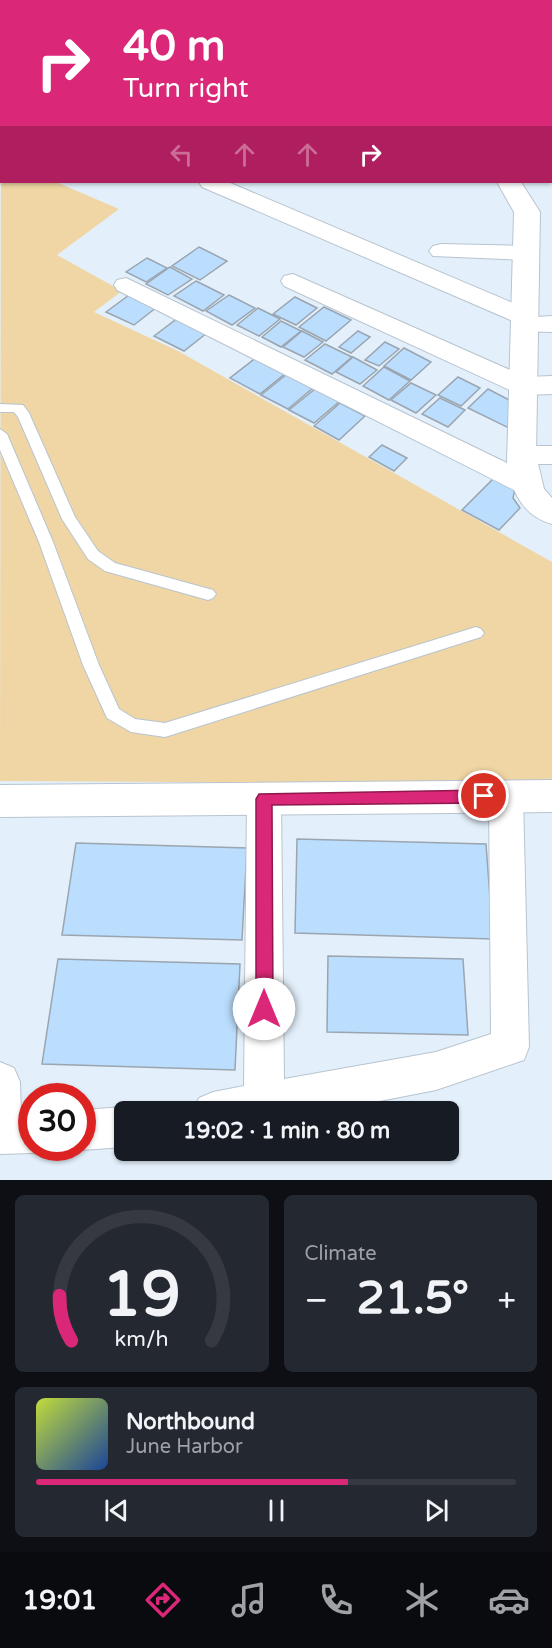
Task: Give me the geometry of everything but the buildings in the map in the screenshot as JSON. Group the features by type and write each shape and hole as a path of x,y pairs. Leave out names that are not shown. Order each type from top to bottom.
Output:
{"street":[{"path":"212,183 534,322"},
{"path":"510,183 527,212 527,253 534,322 523,386 521,455 526,484 532,500 552,513"},
{"path":"441,251 527,253"},
{"path":"292,281 523,386 552,385"},
{"path":"126,285 526,484"},
{"path":"521,455 552,455"},
{"path":"270,1101 436,1071 510,1047 506,796"},
{"path":"0,801 552,796"},
{"path":"264,799 264,1101"},
{"path":"0,1082 11,1134"},
{"path":"96,1129 114,1128"}],"lane":[{"path":"0,408 18,408 24,416 69,519 93,555 110,567 208,594"},
{"path":"0,434 46,542 91,665 113,712 131,725 165,730 476,633"}],"shaded area":[{"path":"1,183 58,183 119,209 57,255 122,291 94,312 178,351 552,562 552,784 0,781"}],"route":[{"path":"264,1009 264,799 484,796"}]}
